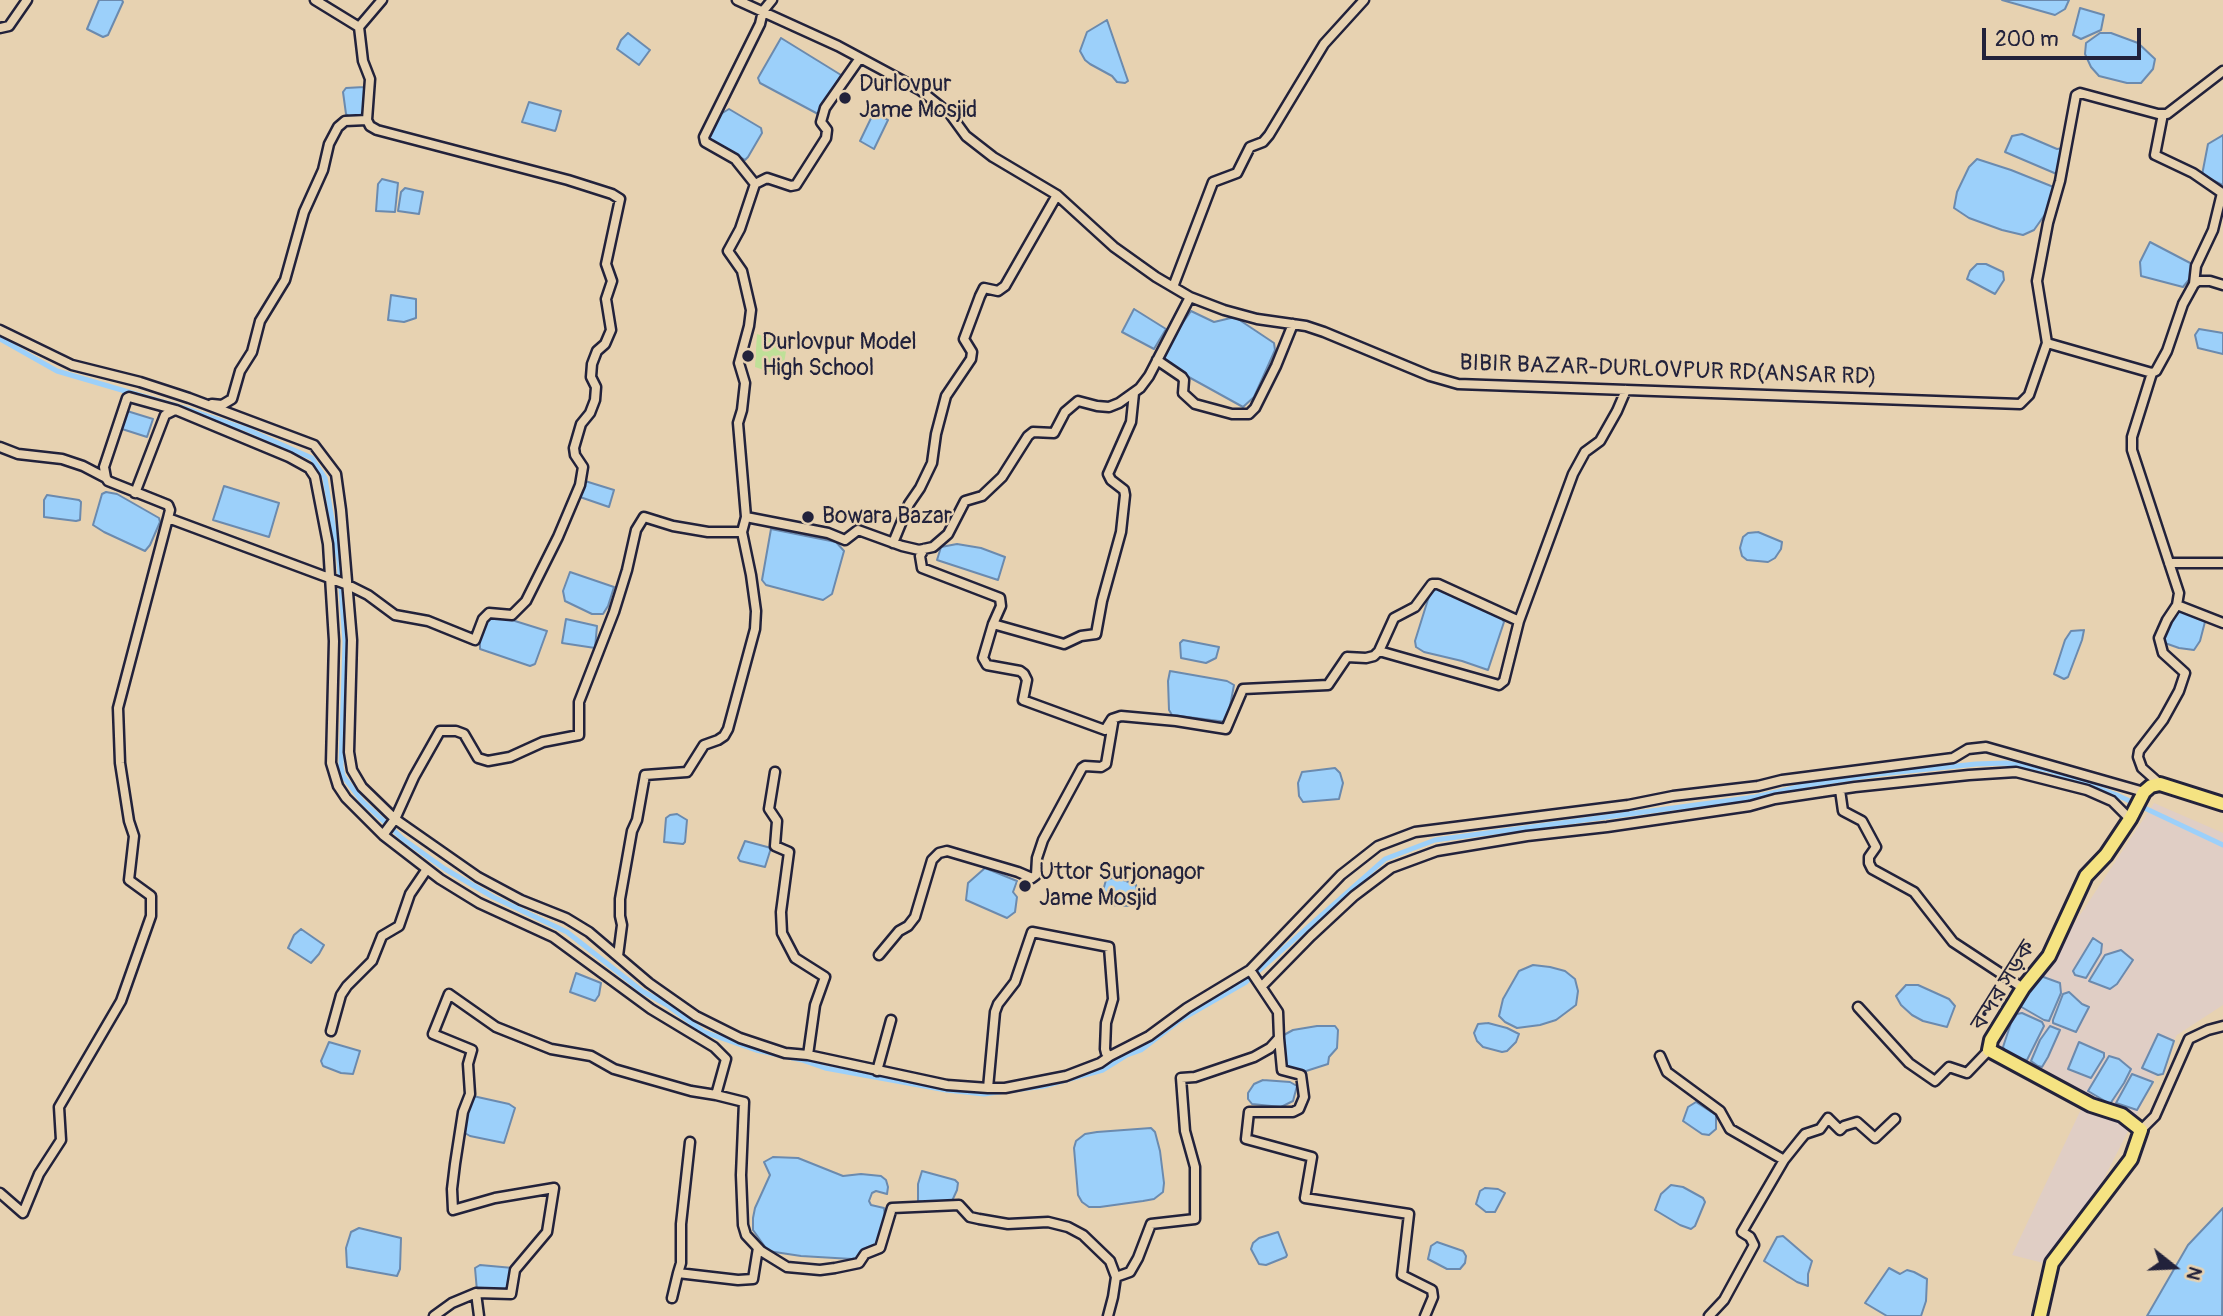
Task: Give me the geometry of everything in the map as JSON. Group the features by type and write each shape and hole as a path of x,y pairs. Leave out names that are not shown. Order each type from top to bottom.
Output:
{"highway":[{"path":"2143,794 2151,786 2160,784 2223,804"},
{"name":"বন্দর সড়ক","path":"2141,1130 2122,1115 2091,1105 1989,1050 1990,1041 2023,988 2049,956 2086,876 2106,855 2143,794"},
{"path":"2040,1316 2052,1263 2131,1159 2141,1130"}],"street":[{"path":"0,28 9,26 27,0"},
{"path":"315,0 359,27"},
{"path":"168,517 348,584 395,615 428,621 472,640 475,640 483,619 489,613 512,615 526,601 558,537 583,472 574,448 581,424 596,400 596,387 591,377 592,364 597,351 606,344 611,330 606,299 612,281 606,264 620,199 608,192 568,180 370,126 367,120 370,79 361,53 359,27 382,0"},
{"name":"BIBIR BAZAR-DURLOVPUR RD(ANSAR RD)","path":"737,0 860,58 919,90 950,114 966,136 993,157 1057,195 1114,247 1190,297 1235,313 1324,331 1430,376 1458,384 2020,404 2029,396 2048,342"},
{"path":"755,184 735,159 704,140 764,11 772,0"},
{"path":"1172,287 1213,182 1237,173 1250,147 1263,142 1269,135 1324,44 1364,0"},
{"path":"618,956 622,925 620,899 645,775 687,772 704,745 718,740 728,729 755,629 756,611 742,532 746,517 738,423 745,383 740,374 739,363 751,310 742,271 728,251 740,229 755,184 767,178 791,186 796,185 826,138 827,130 821,122 825,108 860,58"},
{"path":"2151,373 2048,342 2038,281 2076,95 2080,93 2163,114 2171,111 2223,71"},
{"path":"2160,784 2142,768 2138,757 2168,710 2185,673 2163,653 2159,638 2166,620 2177,605 2179,593 2132,450 2132,437 2151,373 2160,368 2183,304 2194,284 2196,267 2213,230 2222,193 2193,173 2155,155 2163,114"},
{"path":"184,400 222,405 232,399 240,371 252,352 260,321 285,280 304,212 323,170 329,144 338,127 345,121 367,120"},
{"path":"893,543 909,504 932,463 946,396 971,359 972,352 964,339 980,296 984,288 999,290 1005,286 1057,195"},
{"path":"2194,284 2198,281 2210,281 2223,285"},
{"path":"746,517 828,533 845,540 849,540 852,533 858,530 893,543 924,550 937,545 948,534 965,501 982,496 1002,477 1033,432 1054,433 1065,412 1078,401 1109,407 1134,393 1145,382 1190,297"},
{"path":"1157,360 1182,377 1183,393 1195,404 1232,414 1249,414 1255,408 1276,366 1293,324"},
{"path":"0,330 72,365 140,382 314,445 336,474 352,640 349,752 352,770 362,787 394,820 478,877 521,900 566,918 589,932 649,983 696,1016 718,1028 785,1053 808,1055 947,1085 1005,1088 1066,1076 1100,1063 1149,1036 1187,1007 1250,970 1341,875 1378,846 1415,832 1628,805 1782,780 1953,758 1968,750 1986,747 2143,794"},
{"path":"1379,651 1499,685 1504,681 1519,621 1573,474 1585,452 1600,441 1626,390"},
{"path":"993,624 1064,644 1097,632 1102,601 1121,532 1125,495 1124,490 1111,480 1108,474 1131,422 1134,393"},
{"path":"106,478 104,467 127,398 174,410 289,457 309,468 315,477 328,544 334,641 331,762 338,786 346,798 383,835 428,869 479,903 553,937 652,1009 714,1047 726,1059 716,1095"},
{"path":"135,492 165,415 184,400"},
{"path":"0,447 18,454 62,459 83,466 108,481 168,505 170,510 118,708 120,764 129,821 134,835 129,880 151,896 151,916 121,1001 58,1107 61,1140 39,1174 23,1213 0,1193"},
{"path":"383,835 394,820 440,731 464,734 478,758 488,761 510,757 543,743 579,735 579,702 614,612 636,530 644,517 673,526 708,532 742,532"},
{"path":"924,550 920,556 922,568 1000,598 1001,606 983,652 984,662 1024,674 1027,680 1023,700 1105,730 1115,717"},
{"path":"2169,563 2223,563"},
{"path":"1115,717 1176,720 1226,729 1243,689 1328,685 1347,657 1374,656 1394,618 1415,607 1433,583 1519,621"},
{"path":"2177,605 2223,623"},
{"path":"879,955 899,931 915,918 932,860 939,853 947,851 1032,878 1036,875 1037,858 1043,840 1083,767 1101,767 1106,764 1115,717"},
{"path":"775,772 769,809 778,821 775,846 789,852 781,912 782,933 795,958 825,977 815,1005 808,1055"},
{"path":"1263,985 1354,896 1402,862 1437,851 1750,806 1775,799 1840,790 2016,772 2087,790 2112,801 2131,817"},
{"path":"1840,790 1843,811 1863,821 1877,846 1869,857 1868,863 1872,869 1914,892 1953,942 2023,988"},
{"path":"331,1031 341,995 372,961 382,936 400,926 410,894 428,869"},
{"path":"988,1088 995,1012 1015,982 1032,932 1110,947 1113,999 1106,1023 1105,1049 1110,1056"},
{"path":"1250,970 1263,985 1279,1012 1282,1070 1301,1075 1304,1097 1299,1109 1293,1112 1249,1112 1245,1139 1312,1157 1306,1198 1409,1214 1402,1275 1432,1290 1433,1297 1425,1316"},
{"path":"434,1316 452,1303 477,1293 510,1294 515,1270 547,1232 554,1188 495,1198 453,1210 452,1189 463,1112 470,1094 468,1064 472,1050 433,1034 449,994 496,1027 551,1049 591,1056 614,1069 691,1091 744,1102 741,1175 743,1225 746,1235 758,1248 787,1268 835,1269 859,1263 865,1254 878,1251 892,1208 959,1205 970,1217 1008,1224 1048,1222 1068,1227 1083,1235 1110,1261 1116,1277 1108,1316"},
{"path":"1858,1007 1909,1063 1935,1081 1949,1067 1967,1073 1989,1050"},
{"path":"877,1071 891,1020"},
{"path":"2141,1130 2155,1116 2189,1039 2223,1026"},
{"path":"1116,1277 1130,1272 1151,1224 1195,1219 1195,1167 1185,1131 1181,1078 1195,1077 1254,1056 1270,1048 1279,1038"},
{"path":"1660,1056 1667,1072 1720,1111 1724,1123 1730,1129 1784,1160"},
{"path":"1709,1316 1724,1300 1754,1245 1750,1237 1742,1232 1784,1160 1805,1134 1820,1129 1828,1118 1840,1130 1857,1122 1875,1138 1895,1119"},
{"path":"671,1298 681,1263 681,1224 690,1142"},
{"path":"678,1273 738,1280 753,1279 758,1248"},
{"path":"477,1293 479,1316"}],"shaded area":[{"path":"2154,803 2223,833 2223,1005 2177,1035 2059,1267 2012,1255 2084,1103 1994,1045"}],"green space":[{"path":"757,334 787,345 782,376 755,367"}],"water":[{"path":"99,0 123,2 108,35 103,37 87,29"},
{"path":"2002,0 2069,0 2065,9 2055,15"},
{"path":"2080,8 2104,15 2101,30 2081,39 2073,35"},
{"path":"1107,20 1128,81 1125,83 1117,82 1112,76 1090,64 1080,51 1087,32"},
{"path":"628,33 650,50 639,65 617,49"},
{"path":"2100,33 2111,33 2138,43 2155,59 2153,69 2141,83 2127,83 2099,76 2091,67 2085,54 2086,43"},
{"path":"781,38 841,75 818,114 760,83 758,78"},
{"path":"364,87 367,108 364,114 350,117 346,114 343,92 346,88"},
{"path":"529,102 561,111 555,131 522,122"},
{"path":"729,109 761,128 762,133 745,160 706,139 719,115"},
{"path":"874,112 888,120 874,149 860,141"},
{"path":"2022,134 2057,149 2063,148 2059,175 2005,152 2012,136"},
{"path":"2223,135 2223,185 2202,175 2208,144"},
{"path":"1977,159 2056,188 2046,213 2034,230 2023,235 2002,230 1969,218 1954,208 1957,192 1969,167"},
{"path":"382,179 398,183 395,212 376,211 378,184"},
{"path":"405,188 423,192 419,214 398,211 401,192"},
{"path":"2150,242 2194,265 2192,276 2183,287 2141,276 2140,262"},
{"path":"1977,264 1986,264 2003,272 2004,280 1995,294 1967,279"},
{"path":"391,295 416,299 416,318 404,322 388,320"},
{"path":"1134,309 1166,329 1154,349 1122,332"},
{"path":"1191,311 1214,322 1235,317 1274,343 1275,350 1254,397 1243,407 1167,365 1164,358 1177,331"},
{"path":"2199,329 2223,333 2223,354 2198,348 2195,335"},
{"path":"127,411 153,419 147,437 122,429"},
{"path":"585,481 614,490 609,507 580,497"},
{"path":"224,486 279,503 269,537 213,520"},
{"path":"102,494 117,494 159,518 160,522 145,551 93,525"},
{"path":"47,495 79,500 80,520 44,517 44,500"},
{"path":"771,529 836,542 844,551 832,594 823,600 766,585 762,580"},
{"path":"1758,532 1782,542 1775,558 1768,562 1747,560 1742,556 1740,548 1743,537 1748,533"},
{"path":"957,544 981,548 1005,557 998,580 937,560 941,547"},
{"path":"570,572 614,587 603,614 592,614 565,601 563,591"},
{"path":"1438,588 1466,599 1504,622 1488,670 1424,652 1416,647 1415,641 1430,593"},
{"path":"2178,608 2206,618 2200,641 2194,650 2162,642 2161,636"},
{"path":"499,616 547,631 535,664 530,666 480,649 480,639 489,617"},
{"path":"566,619 597,626 595,648 562,643"},
{"path":"2084,630 2068,677 2064,679 2054,674 2065,640 2071,631"},
{"path":"1183,640 1219,647 1216,658 1206,663 1181,658 1180,643"},
{"path":"1170,671 1227,681 1234,685 1227,722 1172,715 1169,710"},
{"path":"1335,768 1343,783 1339,799 1303,802 1299,796 1298,783 1302,772"},
{"path":"677,814 687,820 685,842 664,842 666,818"},
{"path":"745,841 771,848 765,867 740,861 738,858"},
{"path":"985,868 1017,881 1013,892 1017,897 1015,912 1007,918 966,900 968,883"},
{"path":"1116,877 1136,885 1138,898 1130,906 1109,905 1101,898 1106,880"},
{"path":"301,929 324,945 311,963 288,948 294,935"},
{"path":"2093,938 2102,944 2101,953 2086,978 2075,975 2073,971"},
{"path":"2121,950 2133,960 2117,984 2110,989 2089,981 2105,955"},
{"path":"1533,965 1565,971 1575,979 1578,991 1576,1005 1556,1020 1517,1028 1499,1016 1503,999 1519,971"},
{"path":"576,973 601,983 595,1001 570,992"},
{"path":"2038,975 2060,983 2061,993 2049,1021 2018,1005"},
{"path":"1906,985 1918,985 1949,999 1955,1006 1947,1027 1923,1021 1901,1005 1896,996"},
{"path":"2069,992 2089,1007 2076,1032 2053,1023 2063,994"},
{"path":"2022,1013 2042,1022 2044,1026 2027,1060 2019,1059 2003,1047 2011,1023 2017,1014"},
{"path":"1488,1023 1519,1034 1516,1042 1507,1051 1483,1047 1477,1041 1474,1033 1478,1024"},
{"path":"1335,1026 1338,1030 1337,1048 1329,1057 1328,1064 1303,1072 1287,1069 1284,1066 1282,1036 1293,1030"},
{"path":"2050,1026 2060,1030 2042,1067 2031,1061 2040,1040"},
{"path":"2158,1034 2174,1041 2163,1074 2158,1075 2142,1068"},
{"path":"329,1042 360,1051 353,1074 341,1073 323,1066 321,1061"},
{"path":"2079,1042 2104,1053 2091,1078 2068,1069"},
{"path":"2109,1056 2119,1059 2131,1069 2110,1104 2088,1091"},
{"path":"2132,1074 2153,1082 2137,1110 2116,1103"},
{"path":"1263,1080 1290,1082 1297,1086 1293,1101 1281,1107 1252,1104 1248,1093 1254,1084"},
{"path":"473,1096 509,1104 515,1108 504,1143 463,1132 464,1115"},
{"path":"1696,1102 1716,1115 1716,1129 1709,1135 1702,1134 1683,1121 1688,1107"},
{"path":"1151,1128 1155,1132 1160,1151 1163,1192 1154,1199 1100,1207 1089,1207 1082,1202 1078,1195 1074,1148 1076,1141 1085,1134"},
{"path":"773,1157 798,1158 843,1176 861,1174 881,1176 886,1180 887,1194 876,1191 872,1193 869,1201 871,1205 884,1208 885,1219 878,1247 862,1252 852,1259 768,1251 753,1230 753,1218 770,1175 764,1162"},
{"path":"922,1171 958,1183 952,1201 918,1201 918,1184"},
{"path":"1671,1185 1683,1187 1703,1198 1705,1202 1695,1226 1691,1229 1655,1210 1661,1194"},
{"path":"1485,1188 1498,1189 1505,1193 1495,1212 1486,1212 1476,1204 1480,1191"},
{"path":"2223,1208 2222,1316 2147,1316 2188,1245"},
{"path":"359,1228 401,1238 400,1269 397,1276 347,1267 346,1248 351,1232"},
{"path":"1278,1232 1286,1257 1266,1265 1259,1264 1251,1249 1253,1243 1259,1238"},
{"path":"1783,1236 1812,1261 1808,1286 1764,1261 1777,1237"},
{"path":"1437,1242 1463,1251 1466,1256 1465,1263 1460,1269 1447,1269 1428,1259 1431,1246"},
{"path":"480,1265 513,1268 510,1292 477,1291 475,1268"},
{"path":"1889,1268 1900,1274 1907,1270 1914,1272 1927,1279 1926,1301 1921,1316 1887,1316 1865,1303"}],"waterway":[{"path":"0,339 57,371 246,429 312,458 325,478 339,561 345,642 341,766 343,776 362,801 403,839 445,869 493,897 567,932 642,991 667,1005 704,1032 756,1050 825,1068 946,1090 984,1094 1044,1086 1103,1070 1141,1050 1180,1020 1246,982 1385,859 1435,840 1755,797 1807,785 1880,774 2006,763 2048,770 2117,795 2223,845"}],"place":[{"name":"Durlovpur Jame Mosjid","path":"845,98"},
{"name":"Durlovpur Model High School","path":"748,356"},
{"name":"Bowara Bazar","path":"808,517"},
{"name":"Uttor Surjonagor Jame Mosjid","path":"1025,886"}]}
